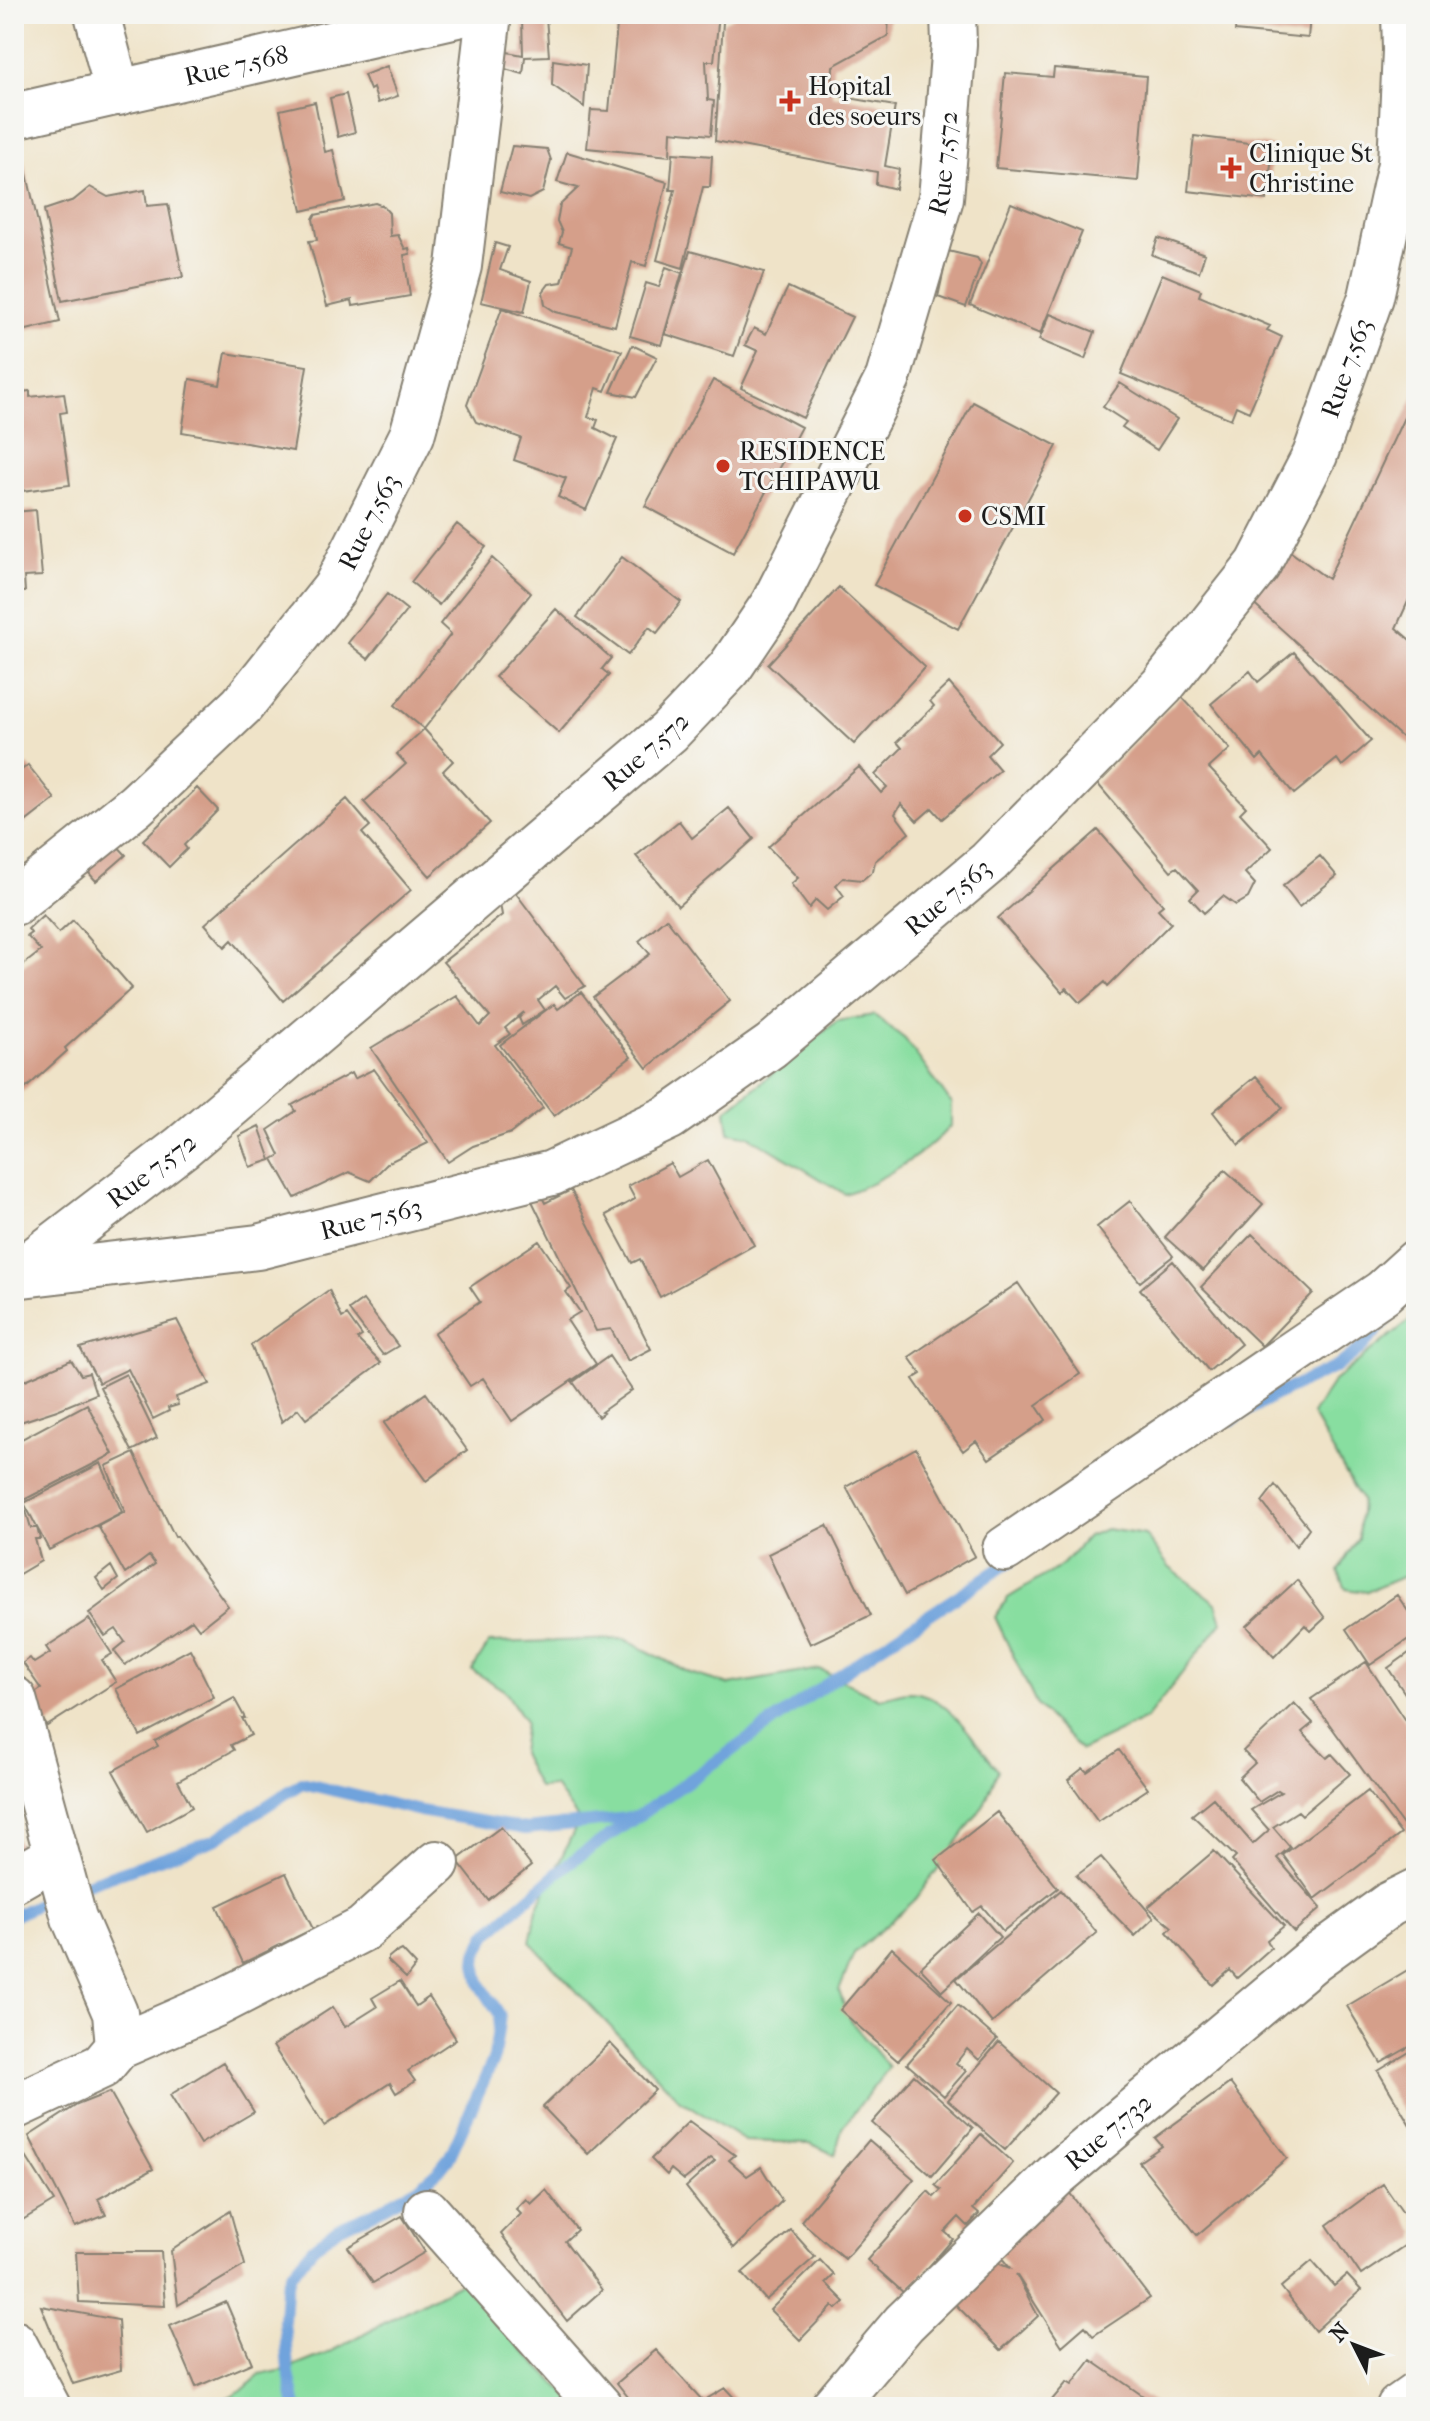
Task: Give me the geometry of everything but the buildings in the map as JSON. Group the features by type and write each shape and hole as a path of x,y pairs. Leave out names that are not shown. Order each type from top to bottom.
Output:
{"street":[{"path":"97,14 118,93"},
{"name":"Rue 7.568","path":"14,116 461,14"},
{"name":"Rue 7.563","path":"14,903 136,805 242,705 335,588 412,435 459,266 489,14"},
{"name":"Rue 7.572","path":"14,1276 182,1147 669,732 729,669 773,604 888,378 941,198 954,44 953,14"},
{"name":"Rue 7.563","path":"14,1276 258,1247 552,1173 670,1117 771,1046 989,862 1162,686 1258,565 1315,455 1371,297 1400,164 1404,14"},
{"path":"1005,1549 1383,1292 1416,1262"},
{"path":"14,1699 64,1885 115,2013 118,2047"},
{"path":"14,2107 102,2066 118,2047 219,2003 363,1929 437,1863"},
{"path":"14,1880 64,1885"},
{"name":"Rue 7.732","path":"833,2407 904,2323 1055,2176 1314,1959 1390,1904 1416,1891"},
{"path":"427,2211 600,2407"},
{"path":"14,2343 48,2407"},
{"path":"1399,2407 1416,2395"}],"green space":[{"path":"874,1015 905,1039 951,1103 951,1125 929,1146 888,1174 845,1194 749,1136 729,1132 726,1111 837,1021"},
{"path":"1416,1315 1416,1571 1367,1592 1346,1589 1338,1571 1358,1538 1361,1500 1312,1414 1334,1381"},
{"path":"1106,1529 1145,1535 1170,1568 1216,1603 1222,1622 1146,1719 1081,1750 1037,1706 995,1617 1008,1598 1062,1565 1088,1536"},
{"path":"624,1639 690,1673 729,1685 819,1669 879,1699 906,1692 924,1695 949,1710 998,1770 984,1805 915,1900 854,1953 839,1991 849,2019 889,2067 842,2128 835,2155 810,2143 745,2141 680,2100 530,1942 537,1909 579,1820 555,1787 538,1788 521,1753 525,1722 505,1691 472,1670 489,1643"},
{"path":"463,2281 495,2323 580,2407 211,2407 245,2388 260,2375 288,2369 328,2353"}],"waterway":[{"path":"1232,1420 1275,1395 1338,1366 1361,1348 1405,1300"},
{"path":"75,1888 214,1840 302,1783 420,1811 526,1829 637,1817 871,1653 1011,1561"},
{"path":"296,2407 288,2369 284,2321 286,2289 291,2274 313,2248 338,2228 418,2188 450,2156 494,2058 500,2015 480,1984 476,1963 487,1934 569,1863 634,1819"},
{"path":"14,1916 58,1894"}],"place":[{"name":"Hopital des soeurs","path":"790,101"},
{"name":"Clinique St Christine","path":"1231,168"},
{"name":"RESIDENCE TCHIPAWU","path":"723,466"},
{"name":"CSMI","path":"965,516"}]}
